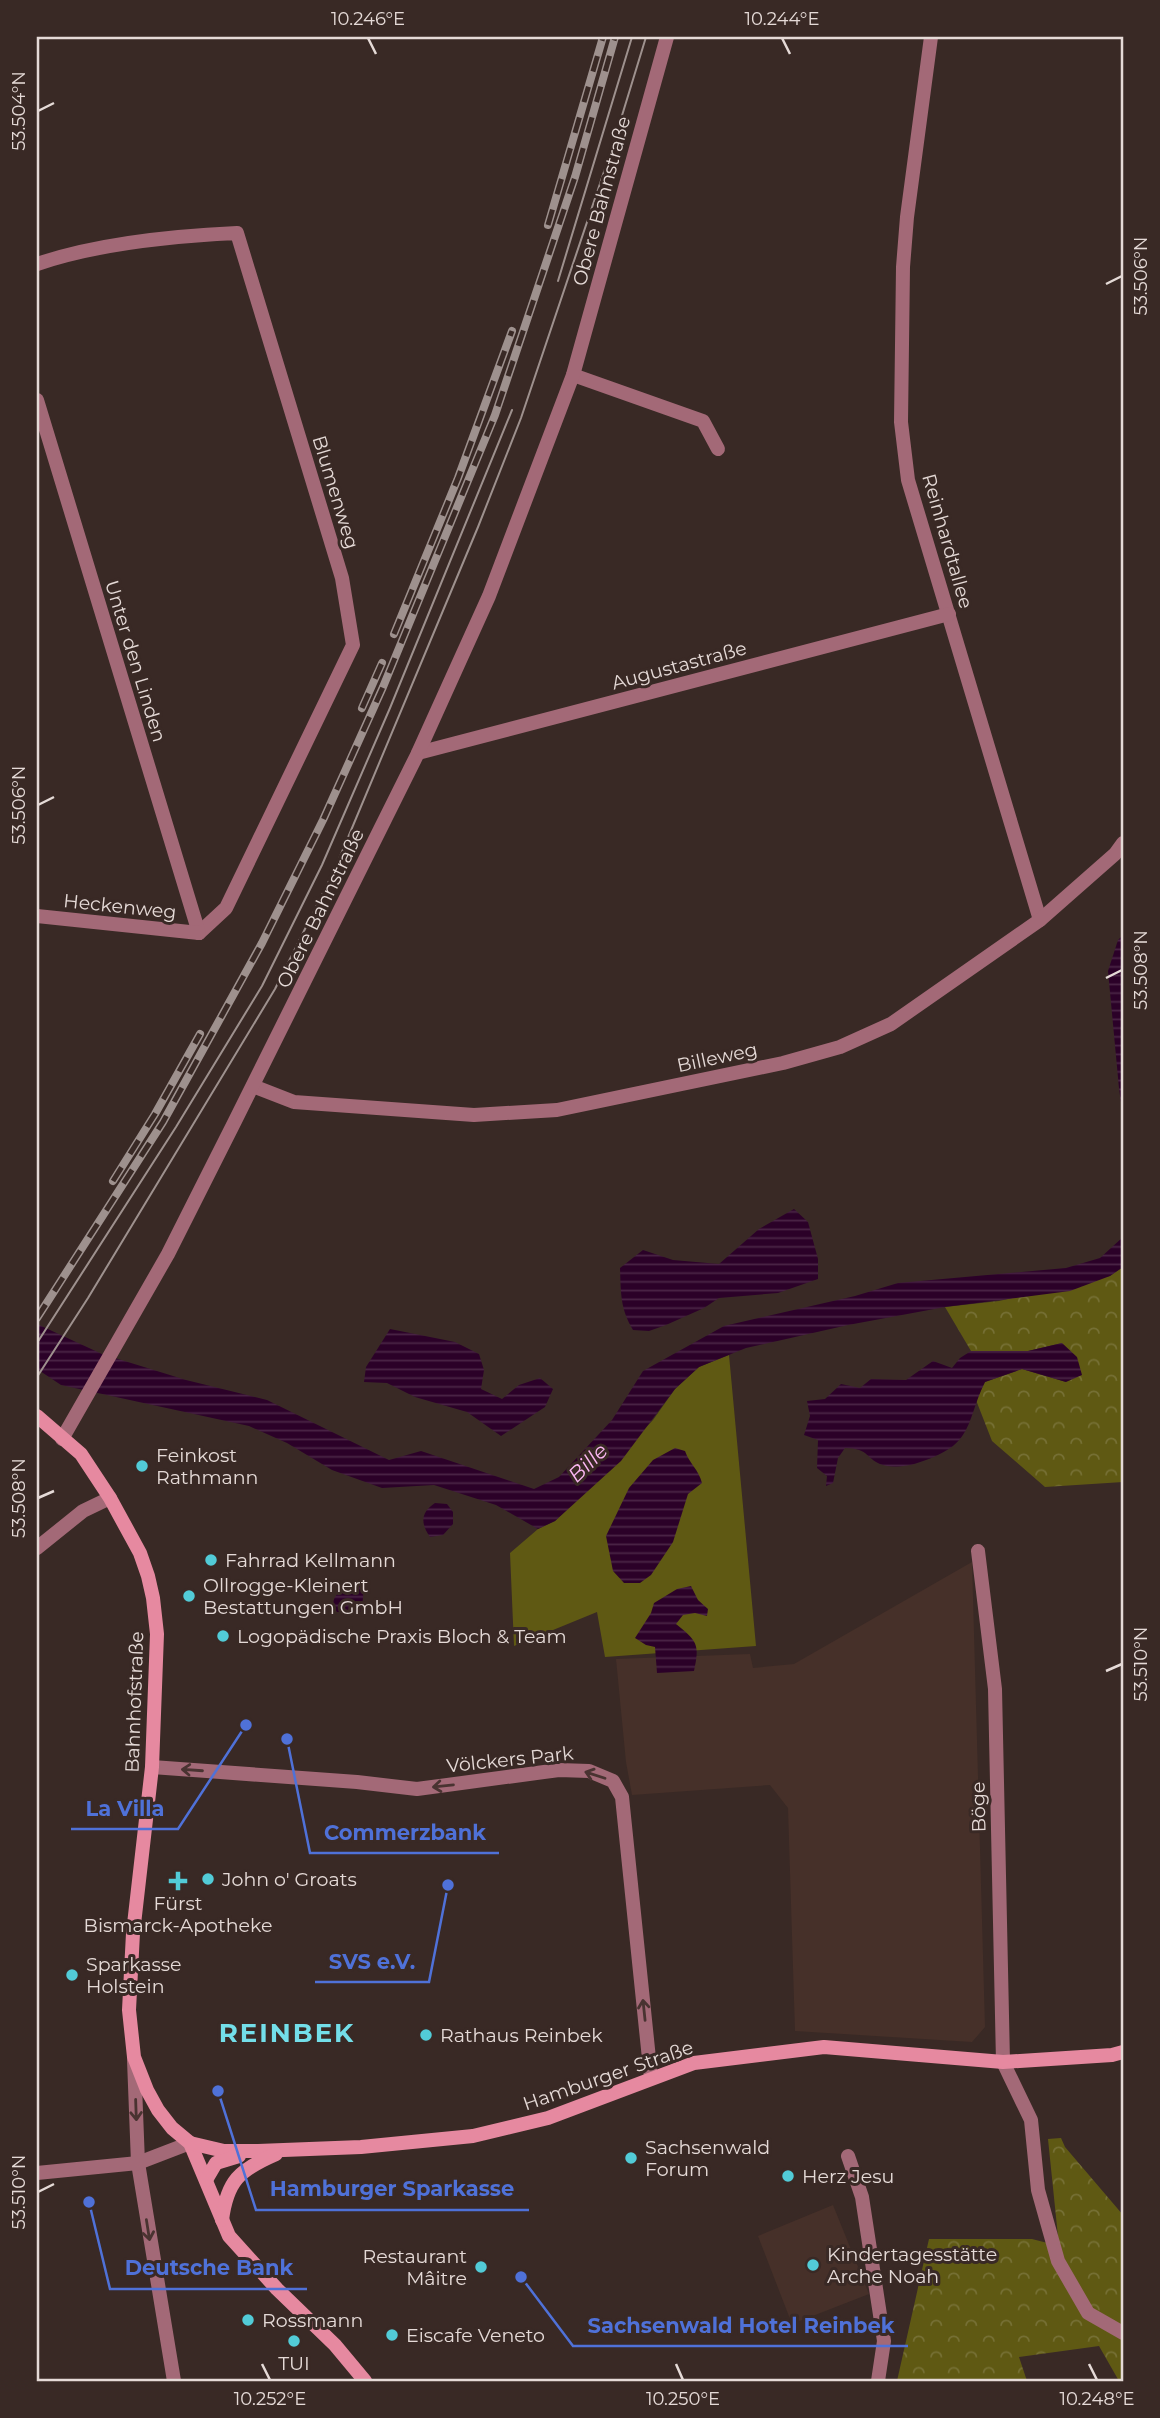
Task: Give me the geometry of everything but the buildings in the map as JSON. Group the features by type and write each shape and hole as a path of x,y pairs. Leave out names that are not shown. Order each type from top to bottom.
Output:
{"main road":[{"name":"Bahnhofstraße","path":"37,1416 81,1454 110,1498 140,1553 153,1598 157,1634 152,1767 133,1939 129,2010 134,2057 147,2090 172,2128 190,2143"},
{"name":"Hamburger Straße","path":"190,2143 224,2151 258,2151 361,2147 473,2136 548,2118 694,2063 824,2046 1003,2062 1123,2052"},
{"path":"190,2143 229,2236 277,2289 335,2345 365,2381"},
{"path":"222,2222 225,2199 231,2185 262,2160 287,2150"},
{"path":"206,2180 216,2163 258,2151"}],"street":[{"name":"Obere Bahnstraße","path":"62,1438 168,1254 418,753 489,596 573,375 667,37"},
{"name":"Reinhardtallee","path":"931,37 906,217 903,267 901,422 908,480 1040,920"},
{"name":"Blumenweg","path":"37,264 56,257 176,236 237,233 342,578 353,645 226,908 199,933"},
{"path":"573,375 703,421 718,449"},
{"name":"Unter den Linden","path":"37,400 199,933"},
{"name":"Augustastraße","path":"418,753 949,614"},
{"name":"Billeweg","path":"253,1086 294,1102 474,1115 557,1110 783,1063 840,1047 891,1024 1040,920 1115,854 1123,843"},
{"name":"Heckenweg","path":"37,916 199,933"},
{"path":"37,1548 83,1511 110,1498"},
{"name":"Böge","path":"978,1552 995,1689 1003,2062"},
{"name":"Völckers Park","path":"152,1767 417,1788 559,1770 589,1771 613,1781 622,1797 651,2078"},
{"path":"134,2057 138,2163 174,2381"},
{"path":"1003,2062 1031,2120 1038,2190 1058,2261 1088,2313 1123,2333"},
{"path":"37,2173 138,2163 190,2143"},
{"path":"848,2156 862,2197 884,2341 877,2381"}],"shaded area":[{"path":"972,1562 985,2027 972,2042 795,2031 788,1808 770,1785 632,1795 626,1762 616,1659 750,1654 753,1668 794,1664"},
{"name":"Kindertagesstätte Arche Noah","path":"833,2205 869,2294 792,2324 758,2236"}],"green space":[{"path":"1123,1267 1123,1482 1045,1487 992,1441 976,1400 985,1382 1022,1369 1066,1382 1062,1343 1028,1351 971,1351 945,1307 999,1301 1110,1276"},
{"path":"729,1355 756,1646 605,1657 597,1612 514,1646 510,1553 538,1529 555,1521 583,1494 653,1420 675,1389 699,1367"},
{"path":"1061,2138 1065,2147 1123,2215 1123,2381 1119,2381 1099,2346 1019,2357 1027,2381 897,2381 929,2239 1032,2239 1059,2246 1048,2139"}],"water":[{"path":"1123,935 1123,1117 1108,971 1118,940"},
{"path":"794,1209 808,1222 818,1259 818,1279 778,1293 719,1298 704,1308 666,1325 649,1331 633,1330 623,1307 620,1268 643,1250 673,1260 719,1264 759,1229"},
{"name":"Bille","path":"1123,1237 1123,1267 1110,1276 1070,1291 945,1307 848,1325 746,1348 699,1367 675,1389 621,1461 555,1521 538,1529 496,1505 434,1485 382,1488 332,1470 287,1443 249,1426 61,1385 37,1369 37,1324 102,1354 186,1380 267,1400 389,1460 421,1451 534,1489 559,1477 612,1420 643,1371 724,1326 855,1296 898,1283 1066,1268 1100,1258"},
{"path":"390,1329 455,1342 479,1354 484,1370 481,1389 502,1399 519,1385 540,1378 553,1389 545,1407 501,1436 467,1412 415,1397 387,1383 364,1382 366,1367"},
{"path":"1062,1343 1077,1357 1082,1375 1066,1382 1022,1369 985,1382 966,1429 953,1446 921,1462 894,1467 878,1463 859,1450 845,1448 838,1458 833,1483 826,1486 827,1476 817,1468 818,1440 804,1435 810,1416 807,1401 825,1399 841,1384 860,1388 871,1379 906,1380 933,1361 952,1368 960,1358 971,1351 1028,1351"},
{"path":"675,1448 685,1451 702,1483 688,1494 673,1542 651,1575 640,1583 624,1583 613,1571 606,1536 629,1488 653,1460"},
{"path":"435,1503 447,1504 453,1512 453,1524 443,1535 430,1537 423,1522 427,1510"},
{"path":"360,1582 363,1593 361,1612 337,1612 334,1607 335,1597 343,1589"},
{"path":"691,1586 698,1600 708,1609 707,1616 695,1613 683,1615 676,1624 695,1644 697,1655 694,1671 657,1673 655,1647 635,1638 651,1613 654,1603 677,1589"}],"tram line":[{"path":"558,281 632,37"},
{"path":"37,1377 88,1298 275,989 334,871 521,418 613,145 646,37"},
{"path":"37,1343 176,1127 262,986 322,865 390,708 512,410"}],"railway":[{"path":"548,225 603,37"},
{"path":"37,1318 163,1122 262,943 323,820 383,687 495,415 575,177 615,37"},
{"path":"394,634 458,478 512,331"},
{"path":"362,708 382,663"},
{"path":"113,1181 200,1034"}],"place":[{"name":"Feinkost Rathmann","path":"142,1466"},
{"name":"Fahrrad Kellmann","path":"211,1560"},
{"name":"Ollrogge-Kleinert Bestattungen GmbH","path":"189,1596"},
{"name":"Logopädische Praxis Bloch & Team","path":"223,1636"},
{"name":"La Villa","path":"246,1725"},
{"name":"Commerzbank","path":"287,1739"},
{"name":"John o' Groats","path":"208,1879"},
{"name":"Fürst Bismarck-Apotheke","path":"178,1881"},
{"name":"SVS e.V.","path":"448,1885"},
{"name":"Sparkasse Holstein","path":"72,1975"},
{"name":"Rathaus Reinbek","path":"426,2035"},
{"name":"Hamburger Sparkasse","path":"218,2091"},
{"name":"Sachsenwald Forum","path":"631,2158"},
{"name":"Herz Jesu","path":"788,2176"},
{"name":"Deutsche Bank","path":"89,2202"},
{"name":"Kindertagesstätte Arche Noah","path":"813,2265"},
{"name":"Restaurant Mâitre","path":"481,2267"},
{"name":"Sachsenwald Hotel Reinbek","path":"521,2277"},
{"name":"Rossmann","path":"248,2320"},
{"name":"Eiscafe Veneto","path":"392,2335"},
{"name":"TUI","path":"294,2341"}],"district":[{"name":"REINBEK","path":"287,2033"}]}
